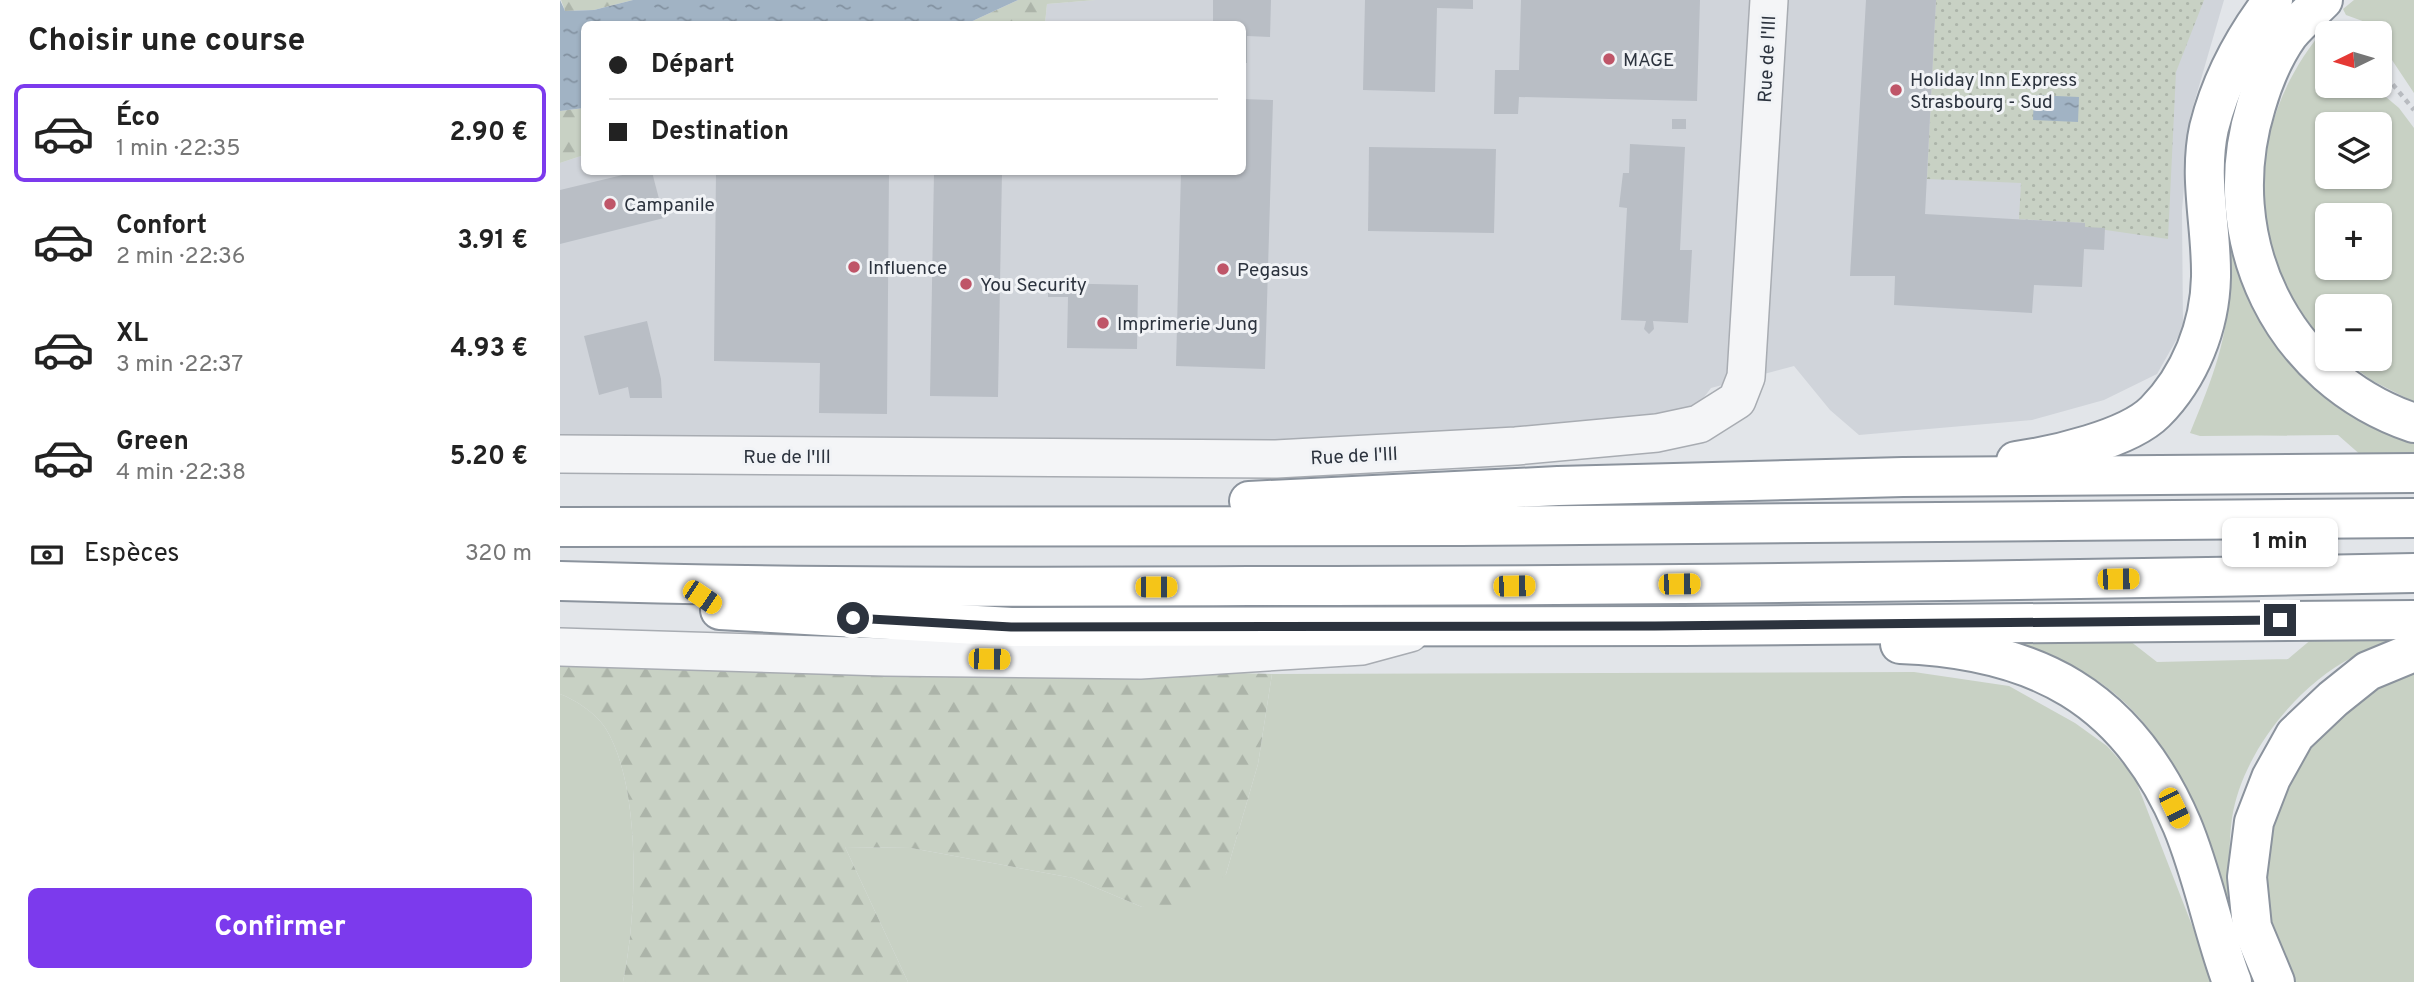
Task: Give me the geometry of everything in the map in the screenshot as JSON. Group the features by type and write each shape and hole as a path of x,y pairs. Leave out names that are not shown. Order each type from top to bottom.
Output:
{"highway":[{"path":"1903,477 2043,458 2106,439 2153,414 2183,378 2201,338 2211,278 2204,204 2209,130 2226,75 2248,32 2273,0"},
{"path":"2323,0 2289,35 2263,82 2249,129 2242,179 2246,234 2258,272 2278,315 2304,351 2359,398 2381,411 2414,423"},
{"path":"1003,528 1068,503 1286,501 1558,485 1903,477 2414,473"},
{"path":"560,527 1003,528 2414,517"},
{"path":"560,581 684,585 1460,586 2091,580 2414,573"},
{"path":"684,585 721,610 1011,627 1683,626 2414,620"},
{"path":"1683,626 1787,642 1921,645 1966,652 2000,658 2038,671 2077,691 2110,715 2137,744 2156,771 2183,827 2232,982"},
{"path":"2275,982 2252,927 2247,877 2254,822 2271,778 2295,735 2333,699 2368,671 2414,652"}],"street":[{"name":"Rue de l'Ill","path":"560,454 1276,459 1529,445 1657,433 1699,424 1737,400 1746,377 1769,0"},
{"path":"560,647 885,657 1140,660 1362,646 1431,627"}],"path":[{"path":"2392,83 2414,110"}],"shaded area":[{"path":"1096,0 2224,0 2190,117 2182,210 2183,328 2157,374 2104,400 2032,420 1859,435 1830,410 1794,366 1711,388 1692,413 1301,455 560,442 560,163 581,156 581,175 1246,175 1246,21 1045,21 1047,4"}],"green space":[{"path":"561,0 633,0 594,10 565,11"},
{"path":"1018,0 1096,0 1047,4 1045,21 972,21"},
{"path":"1936,0 2204,0 2176,72 2168,239 2085,227 2085,223 2019,219 2021,183 1927,179"},
{"path":"2354,0 2414,0 2414,93 2392,60 2392,21 2362,21 2346,15 2343,9"},
{"path":"2315,42 2315,98 2387,98 2399,108 2414,128 2414,402 2371,380 2359,371 2392,371 2392,294 2315,294 2315,329 2298,308 2278,269 2267,228 2263,186 2268,144 2280,103 2299,64"},
{"path":"581,108 581,156 560,163 560,111"},
{"path":"2227,247 2233,247 2260,316 2297,370 2321,392 2348,411 2379,429 2414,444 2414,455 2363,457 2338,435 2200,436 2190,433 2209,386 2222,342 2229,298"},
{"path":"2313,638 2392,640 2353,657 2311,685 2275,724 2247,770 2238,794 2230,834 2231,882 2238,946 2201,830 2185,792 2167,756 2144,723 2116,695 2081,671 2050,657 1996,641 2130,641 2157,662 2288,659"},
{"path":"560,654 1272,674 1258,764 1226,874 1192,904 1142,907 1073,878 911,848 845,847 908,982 623,982 633,889 631,818 626,784 618,754 602,723 586,708 560,694"},
{"path":"1914,672 2009,686 2075,723 2107,746 2134,776 2214,982 908,982 845,847 911,848 1073,878 1142,907 1226,874 1258,764 1272,674"},
{"path":"2414,672 2414,982 2296,982 2272,923 2268,902 2267,865 2272,829 2284,794 2301,762 2323,732 2350,707 2380,686"},
{"path":"560,694 586,708 602,723 618,754 626,784 631,818 633,889 623,982 560,982"}],"water":[{"path":"560,0 565,11 594,10 633,0 1018,0 972,21 581,21 581,108 560,111"},
{"path":"2034,95 2079,97 2078,122 2033,120"}],"building":[{"path":"1213,0 1271,0 1270,37 1247,36 1247,63 1246,21 1213,21"},
{"path":"1365,0 1473,0 1473,9 1437,8 1435,92 1363,90"},
{"name":"MAGE","path":"1521,0 1700,0 1697,101 1519,97 1518,114 1494,114 1495,70 1519,70"},
{"name":"Holiday Inn Express Strasbourg - Sud","path":"1866,0 1936,0 1925,214 2085,223 2085,227 2105,228 2104,250 2084,249 2082,287 2034,285 2032,313 1894,305 1895,276 1850,276"},
{"name":"Pegasus","path":"1246,99 1273,100 1265,369 1176,366 1181,175 1246,175"},
{"path":"1672,119 1686,119 1686,129 1672,129"},
{"path":"1630,144 1685,147 1680,250 1692,250 1688,323 1653,321 1654,329 1649,334 1644,329 1646,321 1621,320 1627,208 1619,207 1623,173 1629,173"},
{"path":"1369,147 1496,149 1494,233 1368,231"},
{"name":"Campanile","path":"622,175 653,175 664,218 560,244 560,190"},
{"path":"716,175 889,175 887,414 819,413 820,363 714,361"},
{"name":"You Security","path":"934,175 1002,175 998,397 930,396"},
{"name":"Imprimerie Jung","path":"1048,283 1138,285 1137,349 1067,348 1068,297 1048,297"},
{"path":"647,321 661,379 662,398 630,398 628,387 599,395 584,336"}],"place":[{"name":"MAGE","path":"1609,59"},
{"name":"Holiday Inn Express Strasbourg - Sud","path":"1896,90"},
{"name":"Campanile","path":"610,204"},
{"name":"Influence","path":"854,267"},
{"name":"Pegasus","path":"1223,269"},
{"name":"You Security","path":"966,284"},
{"name":"Imprimerie Jung","path":"1103,323"}],"route":[{"path":"853,618 1011,627 1655,626 2280,620"}]}
